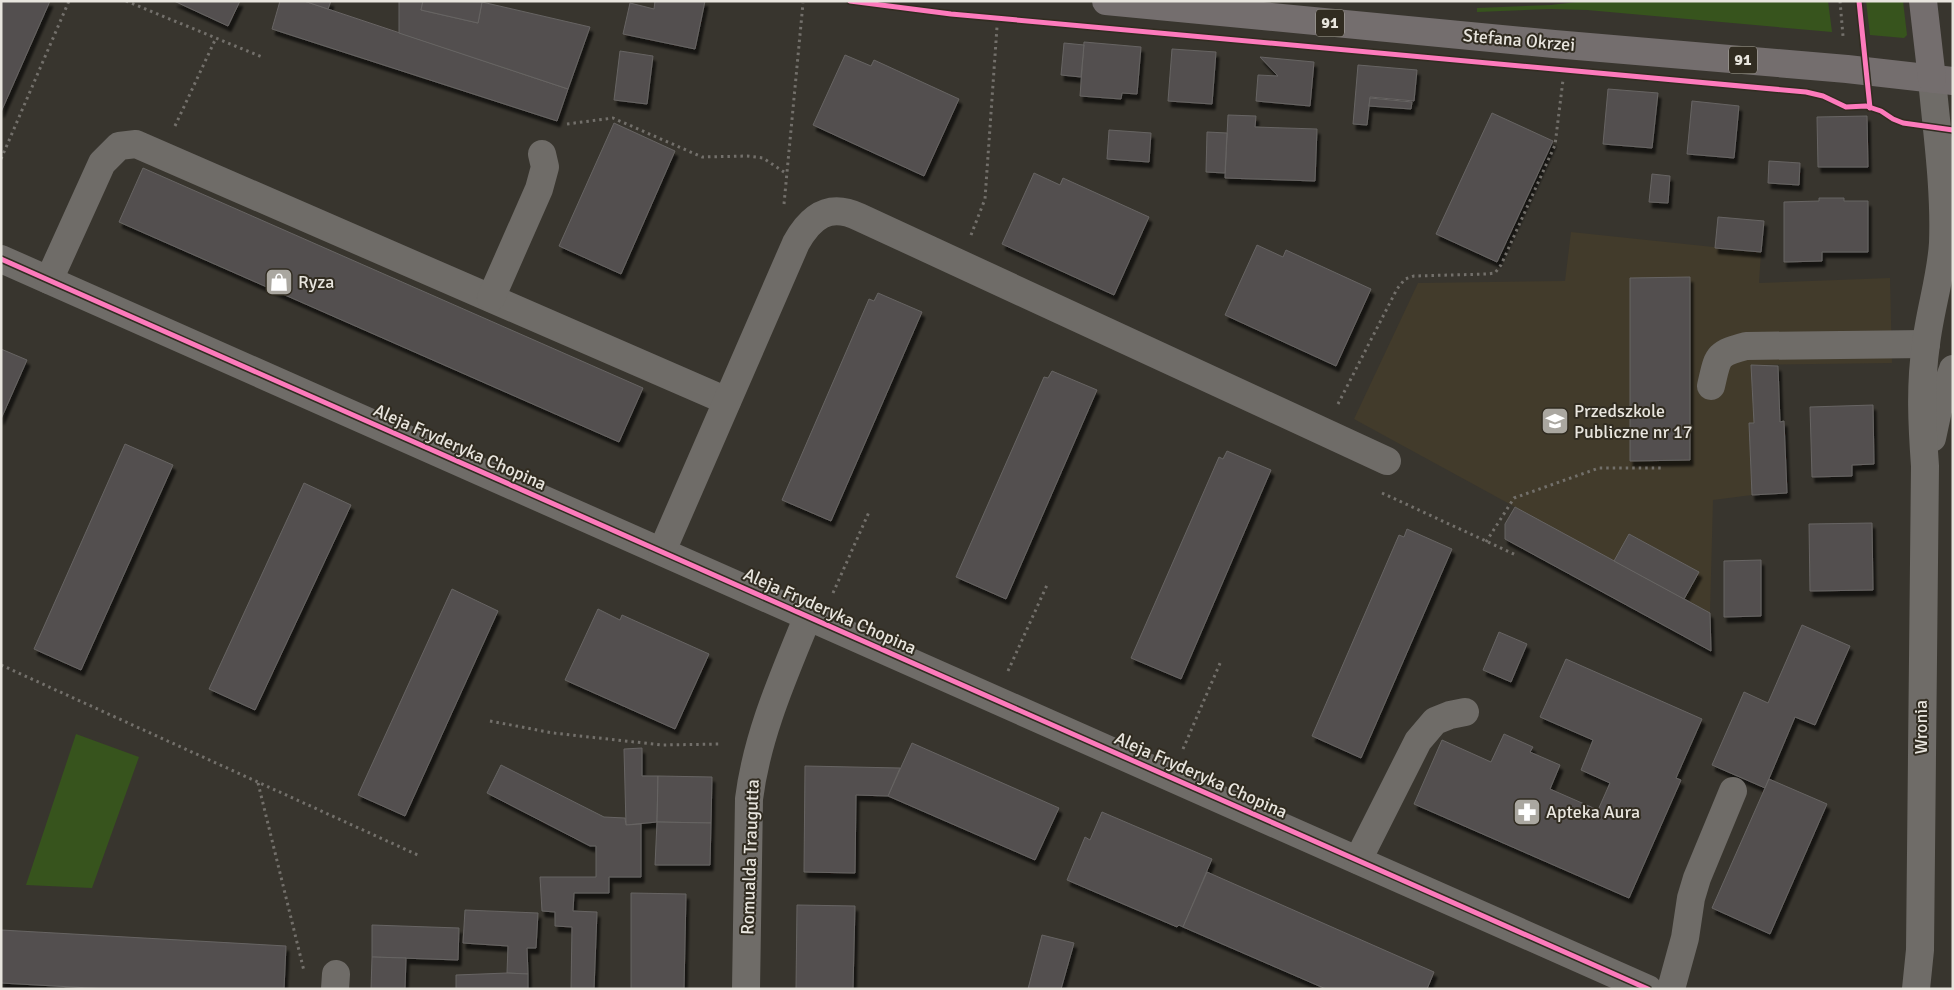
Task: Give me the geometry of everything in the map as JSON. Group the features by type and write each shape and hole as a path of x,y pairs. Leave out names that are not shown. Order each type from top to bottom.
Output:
{"main road":[{"name":"Stefana Okrzei","path":"1106,1 1544,43 1847,69 1942,80"},
{"path":"1923,1 1942,80"}],"street":[{"name":"Wronia","path":"1916,989 1920,950 1925,466 1921,415 1926,344 1938,285 1943,244 1942,80"},
{"path":"49,280 102,163 120,146 136,144 728,401"},
{"path":"491,298 539,189 545,167 542,154"},
{"path":"662,552 796,243 811,220 837,211 849,212 1387,461"},
{"name":"Aleja Fryderyka Chopina","path":"1,259 815,618 1648,989"},
{"path":"1711,386 1718,358 1727,351 1746,346 1926,344"},
{"name":"Wronia","path":"1925,466 1938,410 1953,369"},
{"name":"Romualda Traugutta","path":"746,989 749,799 753,768 769,717 815,618"},
{"path":"1358,860 1418,741 1435,721 1465,712"},
{"path":"1671,989 1686,938 1691,898 1697,878 1733,791"}],"path":[{"path":"1,159 69,1"},
{"path":"126,1 262,57"},
{"path":"1840,1 1843,36"},
{"path":"783,213 803,3"},
{"path":"959,263 985,199 997,27"},
{"path":"162,155 216,38"},
{"path":"1324,432 1397,289 1405,279 1423,275 1495,273 1501,265 1555,145 1563,80"},
{"path":"566,124 613,118 702,157 747,156 763,158 787,174"},
{"path":"1486,542 1514,498 1600,468 1662,468"},
{"path":"1381,493 1516,555"},
{"path":"815,618 869,512"},
{"path":"995,699 1047,585"},
{"path":"1171,777 1222,661"},
{"path":"2,667 420,856"},
{"path":"490,721 553,732 662,745 721,744"},
{"path":"258,782 306,979"}],"shaded area":[{"name":"Przedszkole Publiczne nr 17","path":"1571,232 1761,252 1759,283 1890,278 1892,363 1751,365 1754,423 1749,423 1752,495 1713,500 1710,613 1684,599 1699,572 1629,534 1614,561 1354,419 1418,283 1565,281"}],"green space":[{"path":"1585,1 1828,1 1832,32 1587,10 1550,9 1477,12 1477,8 1551,5"},
{"path":"1866,1 1903,1 1907,35 1904,38 1870,35"},
{"path":"76,734 139,757 92,888 26,885"}],"building":[{"path":"1,1 50,1 1,112"},
{"path":"174,1 240,1 228,26"},
{"path":"280,1 304,1 568,89 557,121 272,29"},
{"path":"304,1 331,1 328,9"},
{"path":"399,1 423,1 421,10 478,23 482,2 590,27 568,89 399,33"},
{"path":"423,1 482,2 478,23 421,10"},
{"path":"655,1 705,1 695,49 623,34 630,3 654,9"},
{"path":"1084,42 1141,47 1137,94 1122,93 1121,99 1080,96"},
{"path":"1064,43 1084,45 1081,77 1061,75"},
{"path":"1172,49 1216,52 1212,104 1168,101"},
{"path":"620,51 653,56 647,104 614,100"},
{"path":"845,55 871,66 874,60 959,99 924,176 813,125"},
{"path":"1260,57 1314,62 1310,106 1256,101 1258,75 1278,76"},
{"path":"1358,65 1417,70 1414,101 1370,97 1367,125 1353,124"},
{"path":"1608,89 1658,93 1652,148 1603,144"},
{"path":"1370,98 1412,102 1411,109 1369,106"},
{"path":"1692,101 1739,106 1734,158 1687,154"},
{"path":"1492,113 1553,141 1497,262 1436,234"},
{"path":"1228,115 1256,116 1255,127 1317,129 1315,181 1225,178"},
{"path":"1867,116 1868,167 1818,167 1817,117"},
{"path":"614,123 675,151 621,274 559,246"},
{"path":"1109,130 1151,133 1149,162 1107,159"},
{"path":"1207,132 1227,133 1225,173 1206,172"},
{"path":"1769,161 1800,163 1799,185 1768,183"},
{"path":"143,168 643,388 619,442 119,222"},
{"path":"1034,173 1060,185 1063,178 1149,217 1114,295 1002,244"},
{"path":"1652,174 1670,176 1668,203 1649,202"},
{"path":"1819,198 1844,198 1844,201 1868,201 1868,252 1822,252 1822,261 1784,262 1784,202 1819,201"},
{"path":"1718,217 1764,221 1761,252 1715,248"},
{"path":"1257,245 1283,257 1286,250 1371,289 1336,366 1225,315"},
{"path":"1690,277 1690,460 1630,461 1630,278"},
{"path":"878,293 922,312 831,521 782,500 869,299 874,301"},
{"path":"1,349 27,360 1,419"},
{"path":"1751,365 1778,366 1780,422 1784,421 1787,493 1752,495 1749,423 1754,423"},
{"path":"1052,371 1097,390 1006,599 956,577 1044,377 1048,378"},
{"path":"1873,405 1874,464 1852,465 1852,476 1812,477 1810,407"},
{"path":"125,444 173,465 81,670 34,649"},
{"path":"1227,451 1271,470 1181,679 1131,658 1219,457 1223,459"},
{"path":"304,483 351,505 255,710 209,689"},
{"path":"1515,507 1710,613 1711,651 1505,539 1505,524"},
{"path":"1872,523 1873,590 1810,591 1809,524"},
{"path":"1407,529 1452,549 1361,758 1312,736 1399,535 1404,537"},
{"path":"1629,534 1699,572 1684,599 1614,561"},
{"path":"1761,560 1761,616 1724,617 1724,561"},
{"path":"452,589 498,611 405,816 358,795"},
{"path":"598,609 620,620 622,615 709,654 675,729 565,680"},
{"path":"1802,625 1850,646 1815,725 1795,717 1765,788 1712,765 1744,692 1768,703"},
{"path":"1499,632 1527,644 1511,682 1483,670"},
{"path":"1566,659 1702,719 1676,778 1681,780 1629,898 1414,804 1442,740 1491,762 1504,734 1533,747 1530,752 1560,765 1550,789 1598,810 1610,783 1581,770 1593,740 1540,717"},
{"path":"912,743 1059,808 1035,860 888,796"},
{"path":"642,748 642,776 658,776 657,822 626,825 624,749"},
{"path":"501,765 604,817 625,818 626,825 641,824 641,877 609,877 609,893 574,893 573,911 597,912 594,989 571,989 572,927 555,926 555,912 542,911 540,877 596,877 596,846 590,846 487,793"},
{"path":"805,766 900,768 888,796 856,795 855,873 804,872"},
{"path":"658,776 712,777 711,823 657,822"},
{"path":"1769,779 1827,804 1770,934 1712,908"},
{"path":"1102,812 1212,859 1183,927 1179,925 1177,927 1067,880 1085,837 1090,840"},
{"path":"657,822 711,823 710,865 655,865"},
{"path":"1207,872 1434,972 1427,989 1326,989 1183,927"},
{"path":"631,893 686,894 684,989 631,989"},
{"path":"797,905 855,906 853,989 796,989"},
{"path":"465,910 538,913 536,948 527,948 528,974 507,973 508,946 463,943"},
{"path":"372,925 459,928 458,960 372,957"},
{"path":"1,930 286,946 284,989 108,989 1,983"},
{"path":"1042,935 1074,943 1061,989 1028,989"},
{"path":"372,957 406,958 405,989 371,989"},
{"path":"528,974 528,989 456,989 456,975"}],"cycle path":[{"path":"850,1 951,14 1806,92 1823,96 1846,107 1866,106 1881,111 1903,123 1953,130"},
{"path":"1859,1 1870,108"},
{"path":"1,259 1648,989"}],"place":[{"name":"Ryza","path":"279,282"},
{"name":"Przedszkole Publiczne nr 17","path":"1555,421"},
{"name":"Apteka Aura","path":"1527,812"}]}
